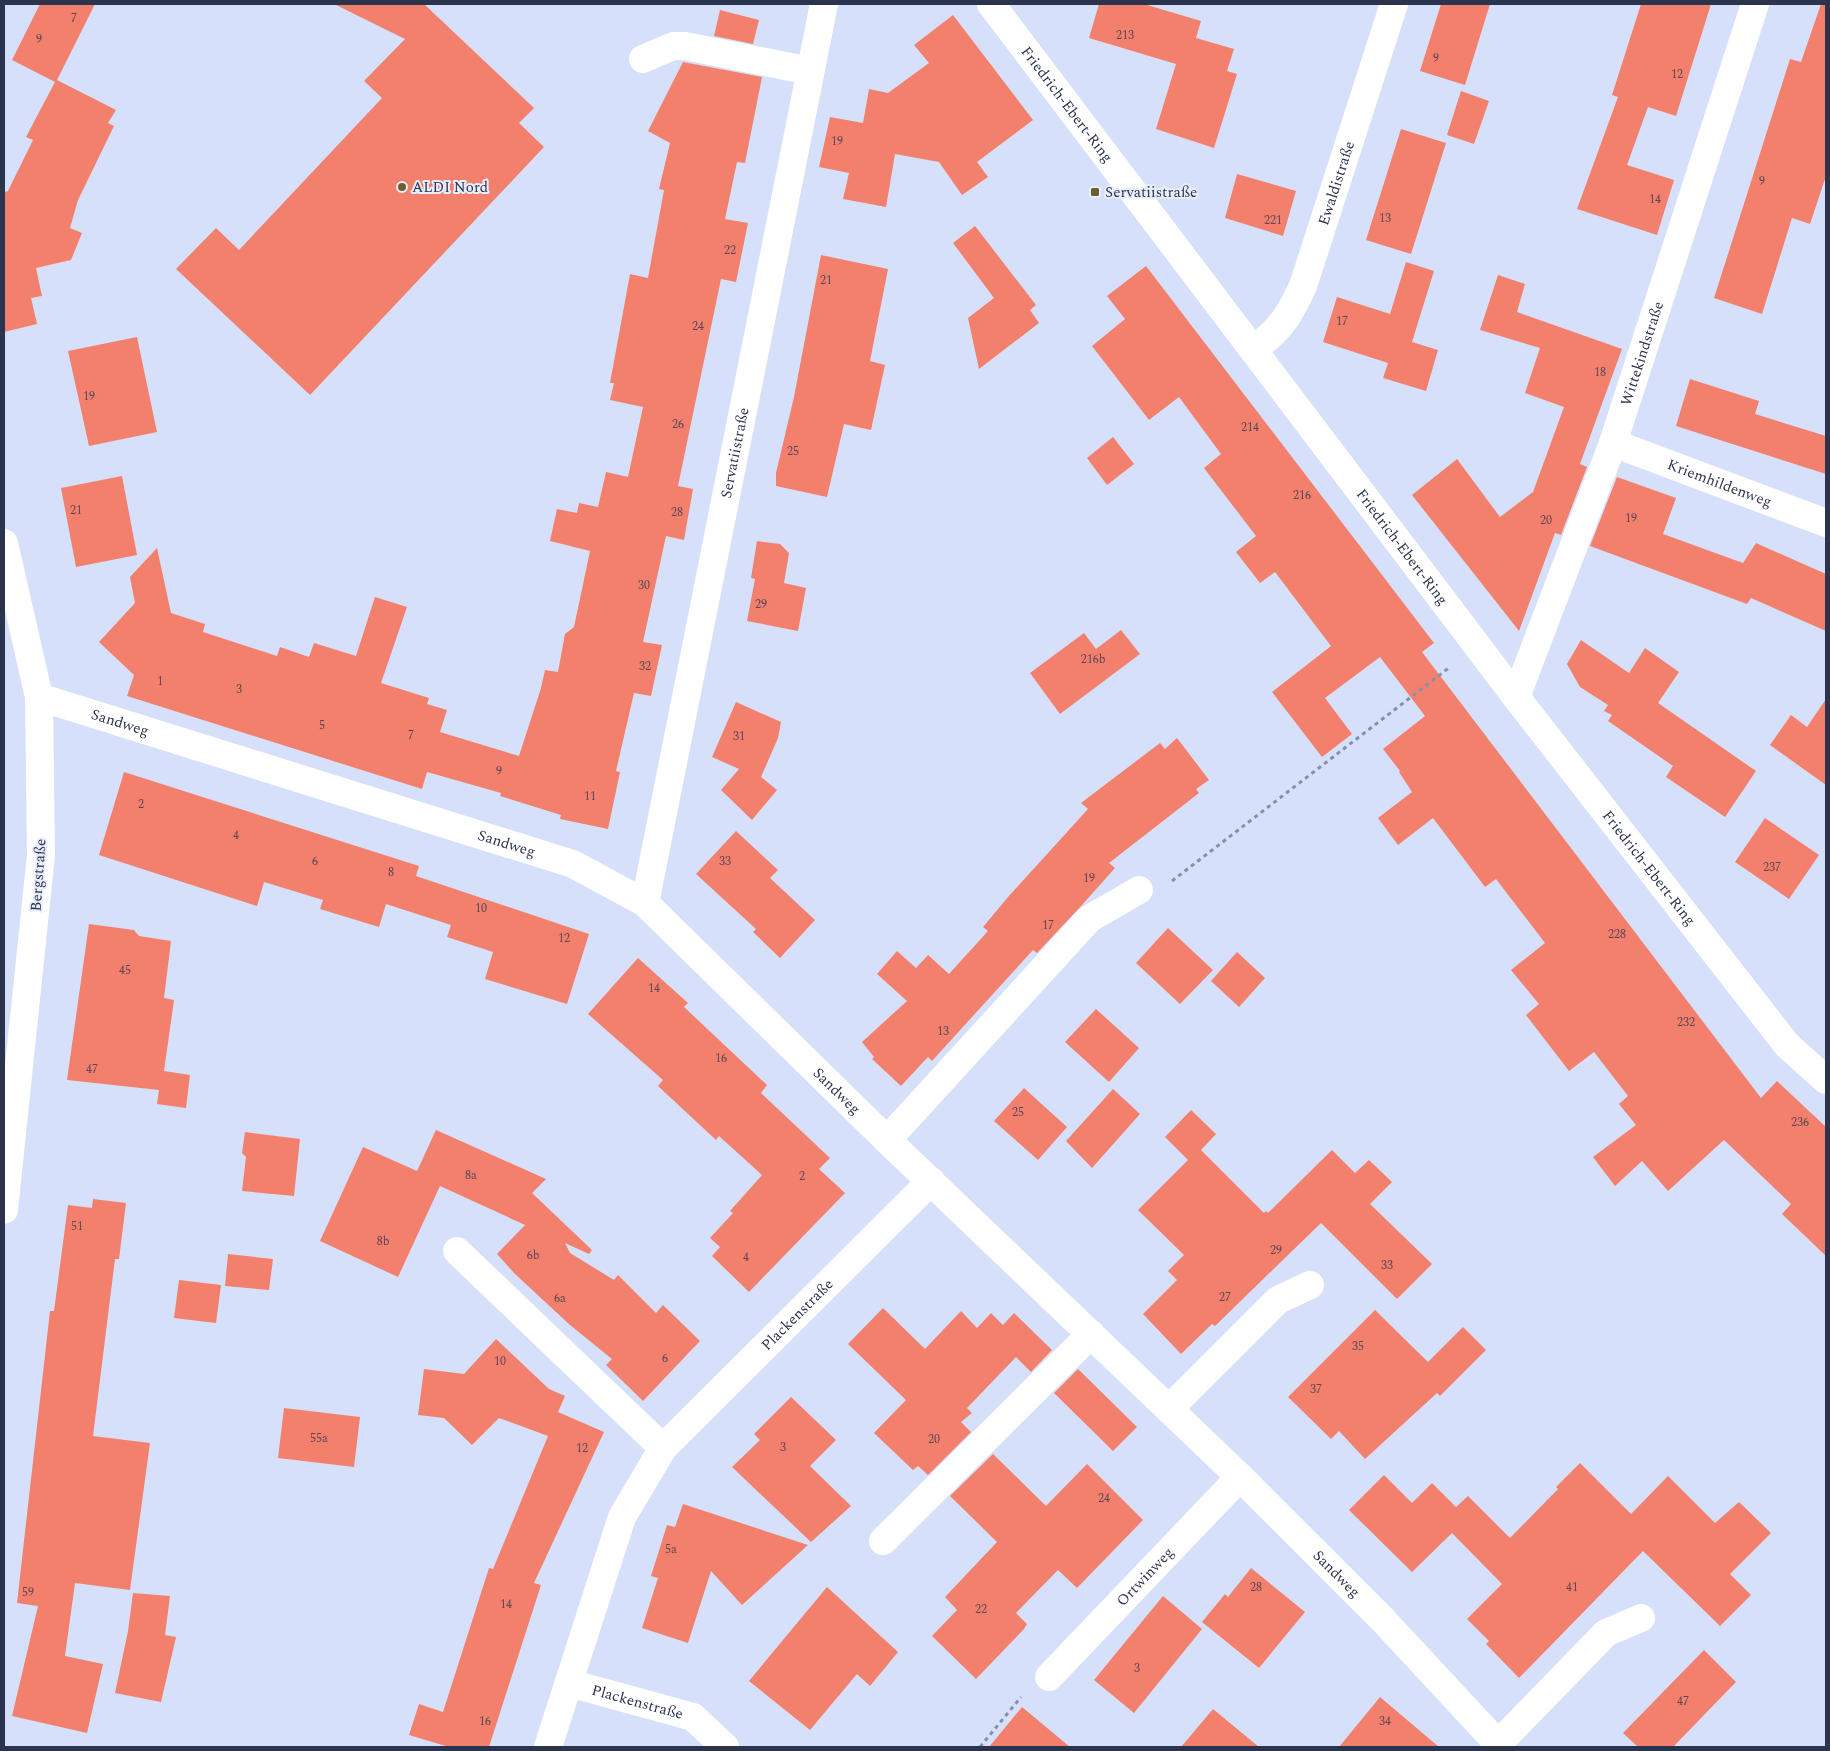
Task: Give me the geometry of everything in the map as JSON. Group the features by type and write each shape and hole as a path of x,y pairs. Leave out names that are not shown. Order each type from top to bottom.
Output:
{"street":[{"name":"Servatiistraße","path":"645,903 824,4"},
{"name":"Friedrich-Ebert-Ring","path":"991,4 1479,645 1516,697 1787,1045 1826,1080"},
{"name":"Ewaldistraße","path":"1254,350 1272,336 1289,316 1303,286 1394,4"},
{"name":"Wittekindstraße","path":"1516,697 1614,443 1755,4"},
{"path":"643,59 673,46 685,46 810,71"},
{"name":"Kriemhildenweg","path":"1614,443 1826,523"},
{"name":"Bergstraße","path":"4,543 8,582 39,697 41,855 4,1210"},
{"name":"Sandweg","path":"39,697 574,864 645,903 887,1140 1240,1477 1384,1622 1499,1746 1606,1634 1641,1618"},
{"path":"887,1140 1089,919 1139,890"},
{"name":"Plackenstraße","path":"548,1747 622,1517 663,1448 931,1182"},
{"path":"457,1252 663,1448"},
{"path":"1170,1409 1278,1300 1310,1285"},
{"path":"883,1541 1091,1334"},
{"name":"Ortwinweg","path":"1049,1677 1240,1477"},
{"name":"Plackenstraße","path":"568,1683 693,1717 725,1747"}],"path":[{"path":"1139,890 1167,884 1479,645"},
{"path":"980,1747 1033,1682 1049,1677"}],"building":[{"path":"40,4 95,4 57,80 116,110 108,123 114,126 78,200 70,228 82,233 71,260 36,268 42,296 31,298 37,324 4,332 4,192 8,191 33,140 26,137 55,82 12,60"},
{"name":"ALDI Nord","path":"334,4 424,4 534,108 519,123 544,147 310,395 176,269 216,228 239,250 382,98 364,81 405,39"},
{"path":"1099,4 1144,4 1201,21 1196,38 1234,49 1227,71 1237,74 1214,148 1156,129 1176,64 1089,38"},
{"path":"1441,4 1490,4 1465,85 1420,71"},
{"path":"1641,4 1711,4 1676,116 1648,107 1627,165 1674,180 1657,235 1577,209 1618,97 1612,95"},
{"path":"1821,4 1826,4 1826,176 1810,224 1792,218 1762,314 1714,298 1790,59 1801,62"},
{"path":"720,10 759,20 753,44 714,36"},
{"path":"953,15 1033,120 977,162 988,177 962,195 939,162 895,154 886,207 843,199 849,173 819,167 830,117 863,123 869,89 888,93 929,63 914,45"},
{"path":"683,62 762,77 745,163 737,162 725,219 748,223 736,282 721,279 678,486 693,489 684,540 666,536 643,642 662,645 651,696 634,693 616,771 620,772 608,829 560,819 561,815 500,796 501,793 427,772 422,789 127,696 134,675 99,642 135,603 130,577 157,548 171,613 205,624 203,632 277,656 280,647 309,657 314,643 356,656 375,597 407,607 381,683 429,698 427,704 447,710 440,732 519,756 545,670 558,672 565,634 574,627 590,551 550,541 557,509 577,513 579,503 598,507 606,472 628,477 643,407 610,400 614,383 610,383 630,274 648,278 664,190 659,189 670,143 648,131"},
{"path":"1461,91 1489,101 1474,144 1447,135"},
{"path":"1401,129 1446,143 1411,254 1366,240"},
{"path":"1237,174 1296,191 1283,236 1225,218"},
{"path":"975,226 1036,305 1030,310 1039,323 979,369 968,318 994,298 953,243"},
{"path":"821,255 888,269 870,361 885,365 871,430 844,424 827,497 776,486 776,473 794,397"},
{"path":"1406,262 1434,271 1412,342 1438,350 1426,391 1383,378 1388,363 1323,342 1337,297 1390,314"},
{"path":"1146,266 1434,643 1422,652 1761,1098 1777,1081 1826,1127 1826,1256 1782,1214 1791,1204 1724,1140 1668,1191 1642,1161 1615,1186 1593,1157 1636,1125 1619,1104 1628,1096 1594,1052 1569,1071 1526,1015 1539,1004 1511,970 1545,943 1496,879 1485,887 1433,818 1398,845 1378,818 1412,792 1400,771 1383,749 1425,716 1380,657 1325,698 1352,734 1322,757 1272,692 1331,646 1275,572 1260,583 1236,552 1256,536 1204,468 1221,454 1179,397 1149,420 1092,346 1125,319 1107,296"},
{"path":"1498,275 1525,284 1517,312 1622,349 1580,464 1587,467 1561,535 1555,533 1519,631 1412,495 1457,459 1500,517 1533,492 1564,407 1525,393 1540,348 1480,330"},
{"path":"137,337 157,432 89,446 68,351"},
{"path":"1690,379 1759,401 1755,414 1826,436 1826,474 1676,426"},
{"path":"1113,437 1134,464 1107,485 1087,458"},
{"path":"122,476 137,555 76,567 61,488"},
{"path":"1617,477 1676,498 1663,534 1743,563 1756,543 1826,574 1826,631 1751,598 1747,604 1590,546"},
{"path":"757,541 780,544 789,553 784,583 806,588 798,631 747,621 755,579 751,578"},
{"path":"1121,630 1140,654 1060,714 1030,673 1084,633 1096,649"},
{"path":"1581,640 1629,673 1645,648 1679,672 1658,703 1756,771 1725,817 1666,777 1673,766 1608,721 1612,715 1604,711 1608,705 1580,687 1567,664"},
{"path":"1826,699 1826,785 1770,745 1791,715 1807,727"},
{"path":"736,702 781,722 778,738 761,777 777,790 752,820 721,790 739,769 712,757"},
{"path":"1177,738 1209,780 1196,789 1199,793 1109,863 1115,868 1082,905 1037,953 1033,950 932,1061 928,1057 901,1086 872,1059 874,1057 862,1042 907,1001 877,974 897,951 916,968 928,955 949,974 988,931 983,927 1008,897 1088,809 1081,803 1160,743 1165,749"},
{"path":"124,772 419,866 416,876 589,934 567,1004 485,979 493,952 447,937 451,925 386,904 379,927 320,909 323,900 264,882 257,906 99,855"},
{"path":"1765,818 1819,855 1789,899 1735,862"},
{"path":"736,831 778,870 770,878 815,920 780,958 753,932 756,929 696,874"},
{"path":"89,924 134,930 139,936 171,941 164,998 174,1000 164,1071 190,1075 186,1108 157,1104 159,1090 67,1080"},
{"path":"1168,928 1213,970 1180,1004 1136,963"},
{"path":"1237,952 1265,978 1239,1007 1211,981"},
{"path":"638,958 688,1003 684,1007 767,1085 761,1093 830,1158 819,1169 845,1193 749,1292 712,1256 720,1247 710,1238 733,1213 730,1211 762,1175 719,1136 716,1140 658,1086 663,1080 588,1014"},
{"path":"1096,1009 1139,1048 1109,1082 1065,1042"},
{"path":"1024,1088 1067,1127 1038,1160 994,1121"},
{"path":"1113,1089 1140,1114 1092,1168 1066,1141"},
{"path":"1191,1110 1216,1134 1201,1150 1264,1213 1266,1211 1268,1213 1332,1150 1355,1173 1369,1160 1392,1182 1370,1204 1432,1264 1397,1299 1321,1223 1215,1326 1212,1324 1181,1354 1143,1314 1177,1280 1168,1271 1184,1255 1138,1210 1188,1160 1165,1137"},
{"path":"436,1130 546,1179 532,1193 592,1250 589,1254 565,1243 570,1253 614,1280 618,1275 656,1313 663,1305 700,1341 643,1401 606,1365 612,1359 570,1325 515,1274 497,1254 525,1225 440,1186 398,1277 320,1241 363,1147 417,1171"},
{"path":"245,1132 300,1139 294,1196 242,1191 246,1157 242,1153"},
{"path":"93,1199 126,1203 119,1259 115,1259 93,1436 150,1443 130,1590 75,1583 65,1656 103,1664 87,1733 12,1716 38,1606 17,1603 50,1311 54,1311 68,1205 92,1208"},
{"path":"228,1254 273,1259 269,1290 225,1286"},
{"path":"179,1280 221,1285 216,1323 174,1318"},
{"path":"883,1308 925,1349 961,1311 977,1328 991,1313 1003,1325 1014,1313 1052,1350 1031,1372 1016,1357 967,1408 972,1413 961,1422 971,1432 928,1475 918,1466 913,1470 874,1433 906,1400 848,1344"},
{"path":"1375,1310 1428,1362 1463,1327 1486,1350 1440,1396 1437,1393 1365,1459 1339,1431 1331,1439 1288,1397"},
{"path":"496,1339 549,1389 565,1396 558,1412 604,1432 534,1583 541,1585 489,1747 449,1747 409,1735 419,1704 443,1712 489,1568 493,1569 548,1436 499,1418 472,1445 444,1418 418,1415 424,1369 464,1374"},
{"path":"1078,1369 1137,1427 1113,1451 1054,1393"},
{"path":"791,1397 836,1440 810,1466 851,1506 811,1542 732,1467 760,1440 754,1434"},
{"path":"284,1408 360,1417 354,1467 278,1458"},
{"path":"993,1454 1046,1506 1087,1464 1143,1520 1077,1588 1058,1570 1016,1613 1027,1624 1024,1629 976,1679 932,1636 957,1610 945,1597 997,1542 950,1496"},
{"path":"1580,1463 1631,1514 1668,1476 1715,1523 1739,1502 1771,1533 1730,1574 1751,1595 1720,1626 1643,1551 1519,1678 1486,1644 1489,1641 1467,1619 1502,1584 1452,1533 1412,1572 1349,1510 1384,1475 1412,1503 1432,1483 1456,1507 1468,1496 1510,1538 1558,1489 1556,1487"},
{"path":"683,1504 808,1545 742,1605 711,1571 688,1643 642,1628 658,1578 651,1576 667,1525 675,1527"},
{"path":"1251,1568 1305,1612 1259,1668 1202,1622 1225,1594 1228,1597"},
{"path":"827,1587 898,1652 870,1686 857,1674 810,1730 749,1681"},
{"path":"133,1593 170,1596 165,1635 176,1637 161,1702 115,1693 128,1631"},
{"path":"1163,1596 1202,1629 1134,1713 1094,1680"},
{"path":"1704,1650 1736,1682 1673,1747 1638,1747 1623,1733"},
{"path":"1380,1697 1439,1747 1339,1747"},
{"path":"1022,1707 1070,1747 989,1747"},
{"path":"1213,1709 1259,1747 1181,1747"}],"place":[{"name":"ALDI Nord","path":"402,187"},
{"name":"Servatiistraße","path":"1095,192"}]}
